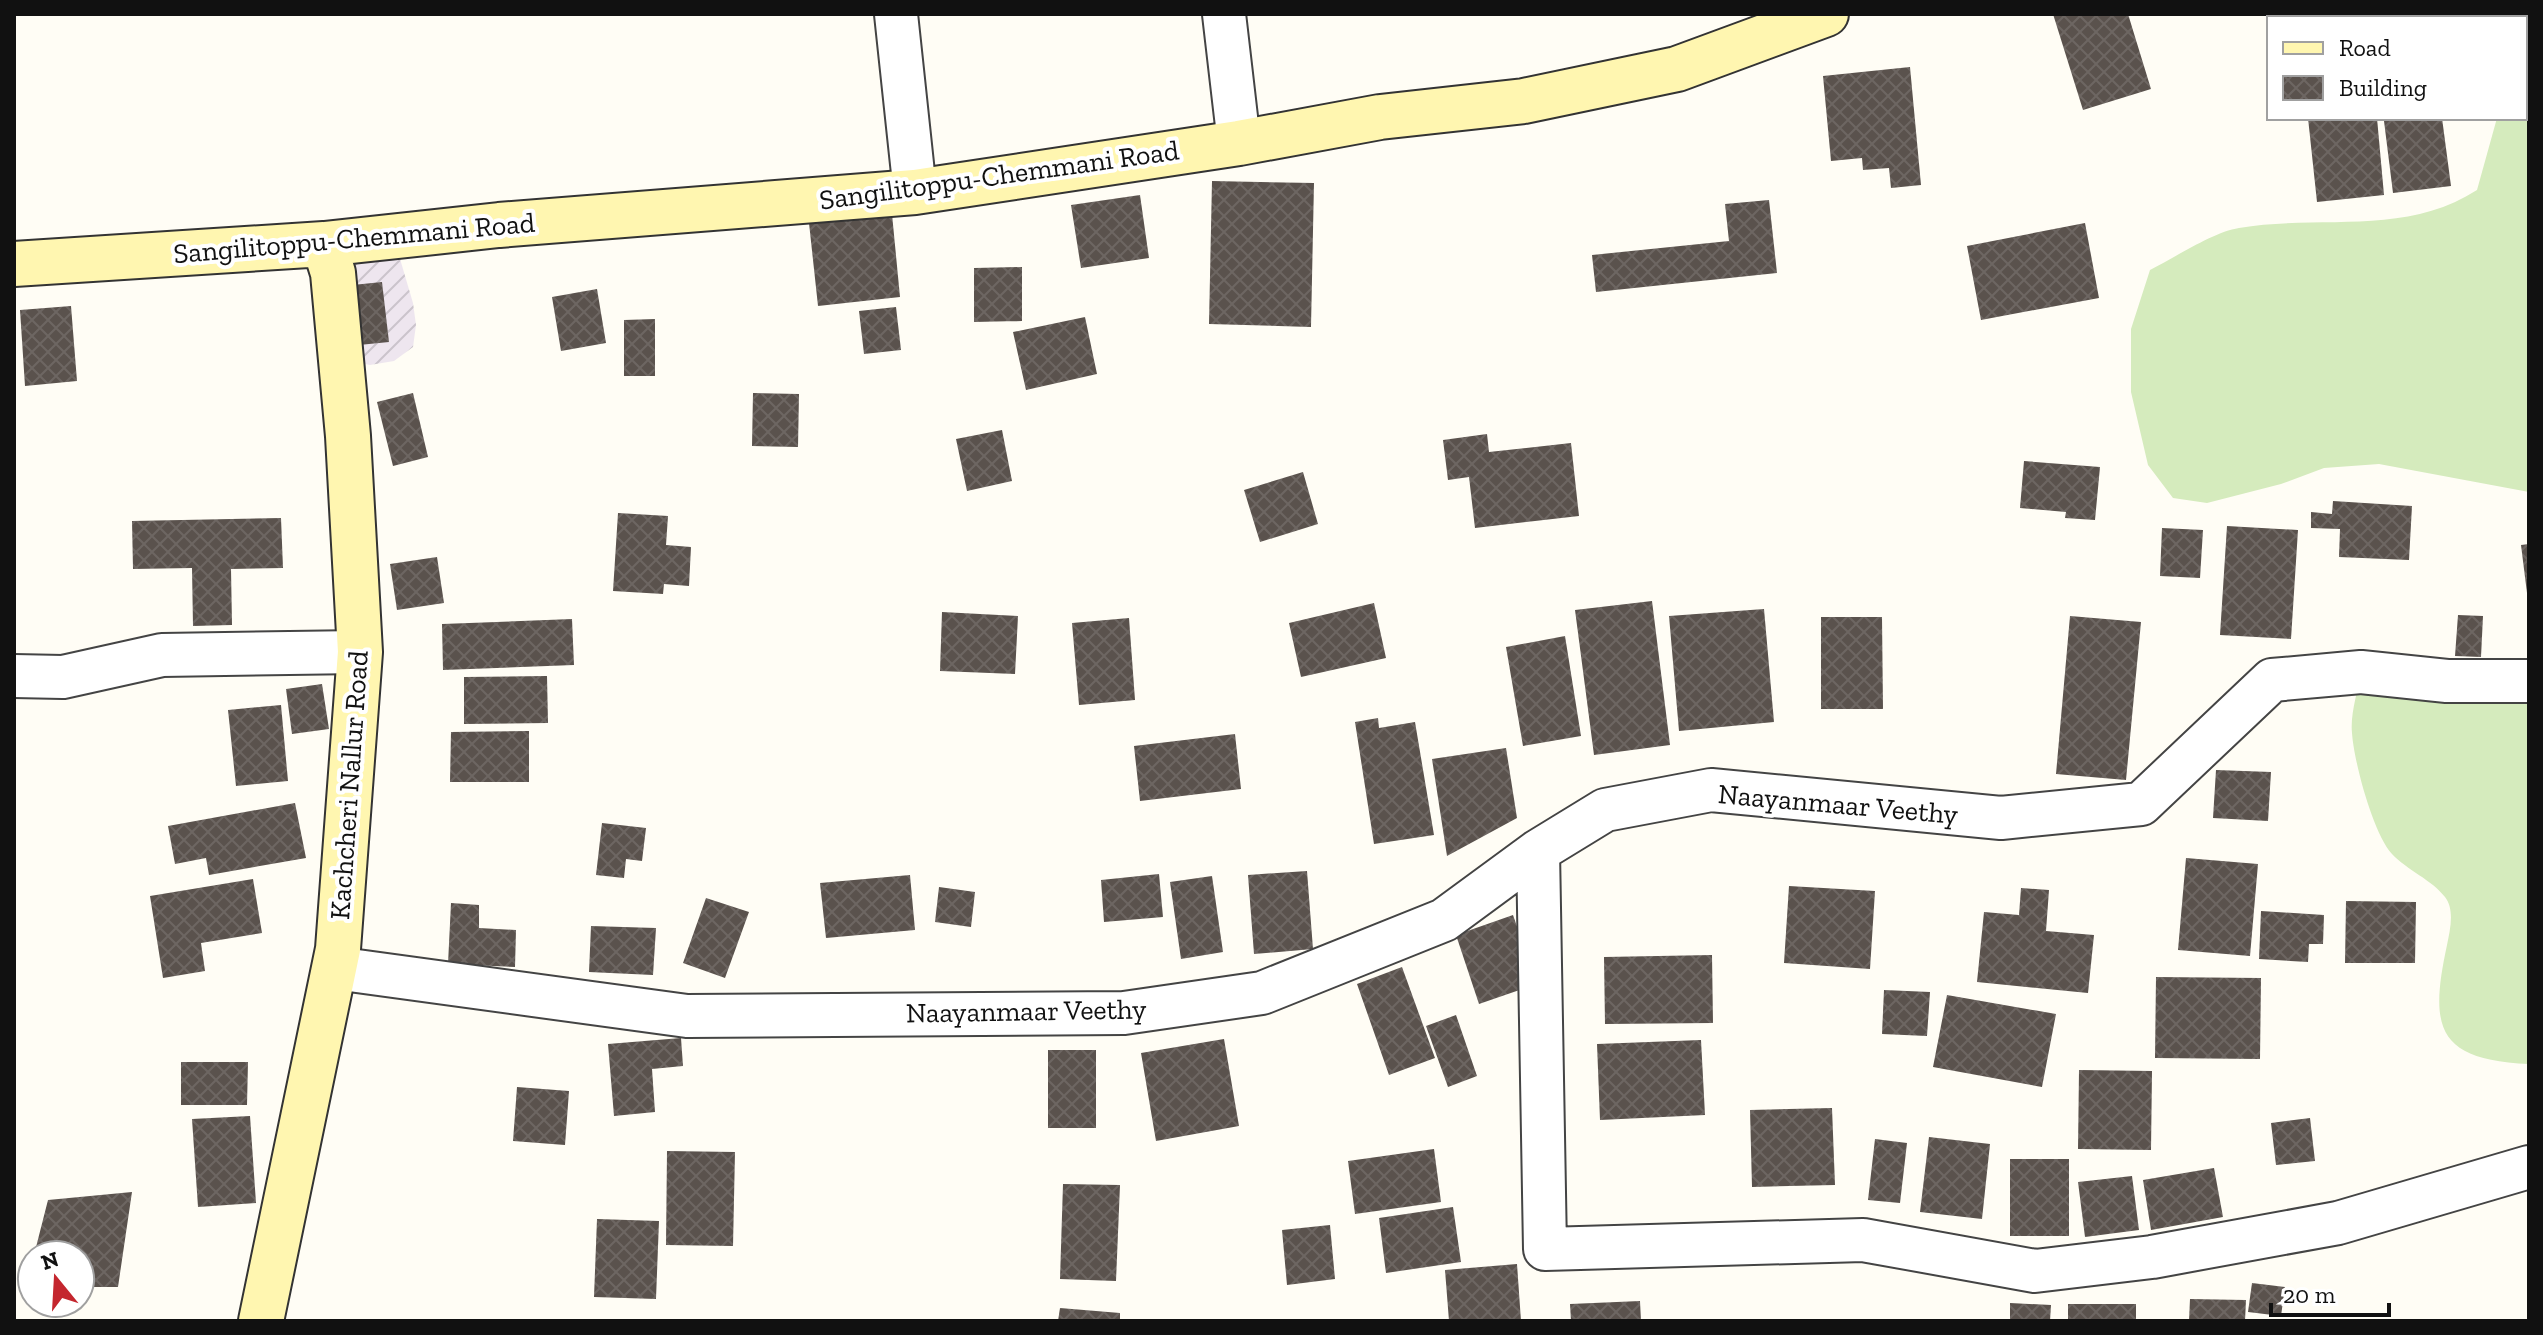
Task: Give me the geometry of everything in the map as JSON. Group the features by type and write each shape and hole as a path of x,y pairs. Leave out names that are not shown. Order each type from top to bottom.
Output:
{"main road":[{"name":"Sangilitoppu-Chemmani Road","path":"14,264 324,244 469,228 915,192 1239,143 1380,117 1524,101 1677,69 1826,14"},
{"name":"Kachcheri Nallur Road","path":"261,1321 335,968 360,652 348,436 333,273 324,244"}],"street":[{"path":"896,14 915,192"},
{"path":"1224,14 1239,143"},
{"path":"14,676 63,677 162,655 360,652"},
{"name":"Naayanmaar Veethy","path":"335,968 687,1016 1124,1013 1262,993 1444,920 1538,851 1605,810 1711,790 2001,818 2141,804 2272,680 2361,672 2447,681 2529,681"},
{"path":"1538,851 1545,1249 1863,1240 2035,1271 2167,1254 2338,1223 2529,1167"}],"shaded area":[{"path":"393,235 413,303 416,325 413,347 394,361 370,365 341,359 333,273"}],"green space":[{"path":"2527,52 2529,492 2379,464 2324,468 2281,484 2207,503 2173,498 2148,465 2131,392 2131,329 2150,270 2229,230 2269,224 2391,219 2449,205 2477,190 2496,120 2527,120"},
{"path":"2361,672 2529,681 2529,1064 2475,1055 2458,1046 2447,1034 2439,998 2450,908 2440,891 2392,854 2378,830 2356,761 2352,733"}],"building":[{"path":"2053,14 2128,14 2151,89 2083,110"},
{"path":"2311,14 2353,14 2353,16"},
{"path":"1910,67 1921,185 1891,188 1889,168 1863,170 1862,158 1831,161 1823,76"},
{"path":"2308,120 2377,120 2384,195 2317,202"},
{"path":"2442,120 2451,186 2393,193 2384,121"},
{"path":"1212,181 1314,183 1311,327 1209,324"},
{"path":"1140,195 1149,258 1081,268 1071,205"},
{"path":"1769,200 1777,273 1596,292 1592,255 1729,241 1725,204"},
{"path":"892,214 900,297 818,306 809,223"},
{"path":"2085,223 2099,298 1981,320 1967,246"},
{"path":"1022,267 1022,321 974,322 974,268"},
{"path":"382,282 389,342 349,346 343,286"},
{"path":"597,289 606,343 561,351 552,297"},
{"path":"71,306 77,381 25,386 20,310"},
{"path":"896,307 901,350 864,354 859,311"},
{"path":"1085,317 1097,374 1026,390 1013,332"},
{"path":"655,319 655,376 624,376 624,320"},
{"path":"413,393 428,457 393,466 377,402"},
{"path":"753,393 799,394 798,447 752,446"},
{"path":"1002,430 1012,481 967,491 956,439"},
{"path":"1487,434 1489,452 1571,443 1579,516 1475,528 1469,477 1448,480 1443,440"},
{"path":"2024,461 2100,467 2095,520 2065,518 2066,512 2020,508"},
{"path":"1303,472 1318,524 1260,542 1244,490"},
{"path":"2333,501 2412,506 2409,560 2339,557 2340,529 2311,528 2311,512 2332,514"},
{"path":"618,513 668,516 666,545 691,547 689,586 664,584 663,594 613,591"},
{"path":"281,518 283,568 231,569 232,625 193,626 192,568 133,569 132,521"},
{"path":"2227,526 2298,530 2291,639 2220,635"},
{"path":"2162,528 2203,530 2200,578 2160,576"},
{"path":"2529,544 2529,592 2527,593 2521,545"},
{"path":"437,557 444,603 397,610 390,564"},
{"path":"1652,601 1670,745 1594,755 1575,610"},
{"path":"1374,603 1386,658 1301,677 1289,623"},
{"path":"1764,609 1774,722 1679,731 1669,616"},
{"path":"942,612 1018,616 1015,674 940,671"},
{"path":"2458,615 2483,616 2481,657 2455,656"},
{"path":"2070,616 2141,622 2126,780 2056,774"},
{"path":"1821,617 1882,617 1883,709 1821,709"},
{"path":"1129,618 1135,700 1079,705 1072,623"},
{"path":"572,619 574,665 443,670 442,624"},
{"path":"1565,636 1581,736 1523,746 1506,647"},
{"path":"547,676 548,723 464,724 464,677"},
{"path":"322,684 329,729 292,734 286,689"},
{"path":"281,705 288,781 236,786 228,710"},
{"path":"1378,718 1379,728 1415,722 1434,835 1374,844 1355,722"},
{"path":"529,731 529,782 450,782 451,732"},
{"path":"1235,734 1241,789 1140,801 1134,746"},
{"path":"1506,748 1517,818 1447,856 1432,759"},
{"path":"2216,770 2271,772 2268,821 2213,818"},
{"path":"295,803 306,858 209,875 206,858 175,864 168,826"},
{"path":"602,823 646,828 642,861 626,859 624,878 596,875"},
{"path":"2186,858 2258,864 2250,956 2178,950"},
{"path":"1307,871 1313,949 1254,954 1248,875"},
{"path":"1159,874 1163,917 1104,922 1101,880"},
{"path":"910,875 915,930 826,938 820,883"},
{"path":"1212,876 1223,952 1181,959 1170,882"},
{"path":"253,879 262,933 201,943 205,971 163,978 150,896"},
{"path":"1789,886 1875,891 1870,969 1784,963"},
{"path":"939,887 975,892 971,927 935,922"},
{"path":"2021,888 2049,890 2046,931 2094,935 2088,993 1977,982 1984,912 2019,915"},
{"path":"706,898 749,912 725,978 683,963"},
{"path":"2346,901 2416,902 2415,963 2345,963"},
{"path":"451,903 479,905 479,928 516,930 515,967 448,964"},
{"path":"2261,911 2324,915 2323,944 2309,944 2308,962 2259,959"},
{"path":"1513,915 1537,984 1479,1004 1456,935"},
{"path":"591,926 656,928 653,975 589,972"},
{"path":"1712,955 1713,1023 1605,1024 1604,957"},
{"path":"1402,967 1435,1058 1389,1075 1357,984"},
{"path":"2156,977 2261,978 2260,1059 2155,1058"},
{"path":"1884,990 1930,992 1927,1036 1882,1034"},
{"path":"1947,995 2056,1014 2042,1087 1933,1067"},
{"path":"1456,1015 1477,1076 1448,1087 1426,1026"},
{"path":"681,1038 683,1066 652,1069 655,1112 614,1116 608,1044"},
{"path":"1224,1039 1239,1126 1156,1141 1141,1053"},
{"path":"1701,1040 1705,1115 1600,1120 1597,1044"},
{"path":"1048,1050 1096,1050 1096,1128 1048,1128"},
{"path":"181,1062 248,1062 247,1105 181,1105"},
{"path":"2079,1070 2152,1071 2151,1150 2078,1149"},
{"path":"517,1087 569,1091 565,1145 513,1141"},
{"path":"1832,1108 1835,1185 1752,1187 1750,1110"},
{"path":"250,1116 256,1203 198,1207 192,1119"},
{"path":"2310,1118 2315,1161 2276,1165 2271,1123"},
{"path":"1929,1137 1990,1144 1982,1219 1920,1212"},
{"path":"1875,1139 1907,1143 1900,1203 1868,1200"},
{"path":"1434,1149 1441,1202 1355,1214 1348,1161"},
{"path":"667,1151 735,1152 733,1246 666,1245"},
{"path":"2010,1159 2069,1159 2069,1236 2010,1236"},
{"path":"2214,1168 2223,1217 2151,1230 2143,1180"},
{"path":"2132,1176 2139,1230 2085,1237 2078,1182"},
{"path":"1063,1184 1120,1185 1116,1281 1060,1279"},
{"path":"132,1192 118,1287 96,1287 96,1239 38,1239 48,1200"},
{"path":"1453,1207 1461,1262 1386,1273 1379,1218"},
{"path":"597,1219 659,1221 656,1299 594,1297"},
{"path":"1330,1225 1335,1279 1287,1285 1282,1230"},
{"path":"1517,1264 1521,1321 1449,1321 1445,1270"},
{"path":"2252,1283 2285,1287 2281,1316 2248,1312"},
{"path":"2190,1299 2246,1300 2245,1321 2189,1321"},
{"path":"1640,1301 1641,1321 1571,1321 1570,1304"},
{"path":"2010,1303 2051,1305 2050,1321 2010,1321"},
{"path":"2068,1304 2136,1304 2136,1321 2068,1321"},
{"path":"1060,1308 1120,1313 1120,1321 1058,1321"}]}
